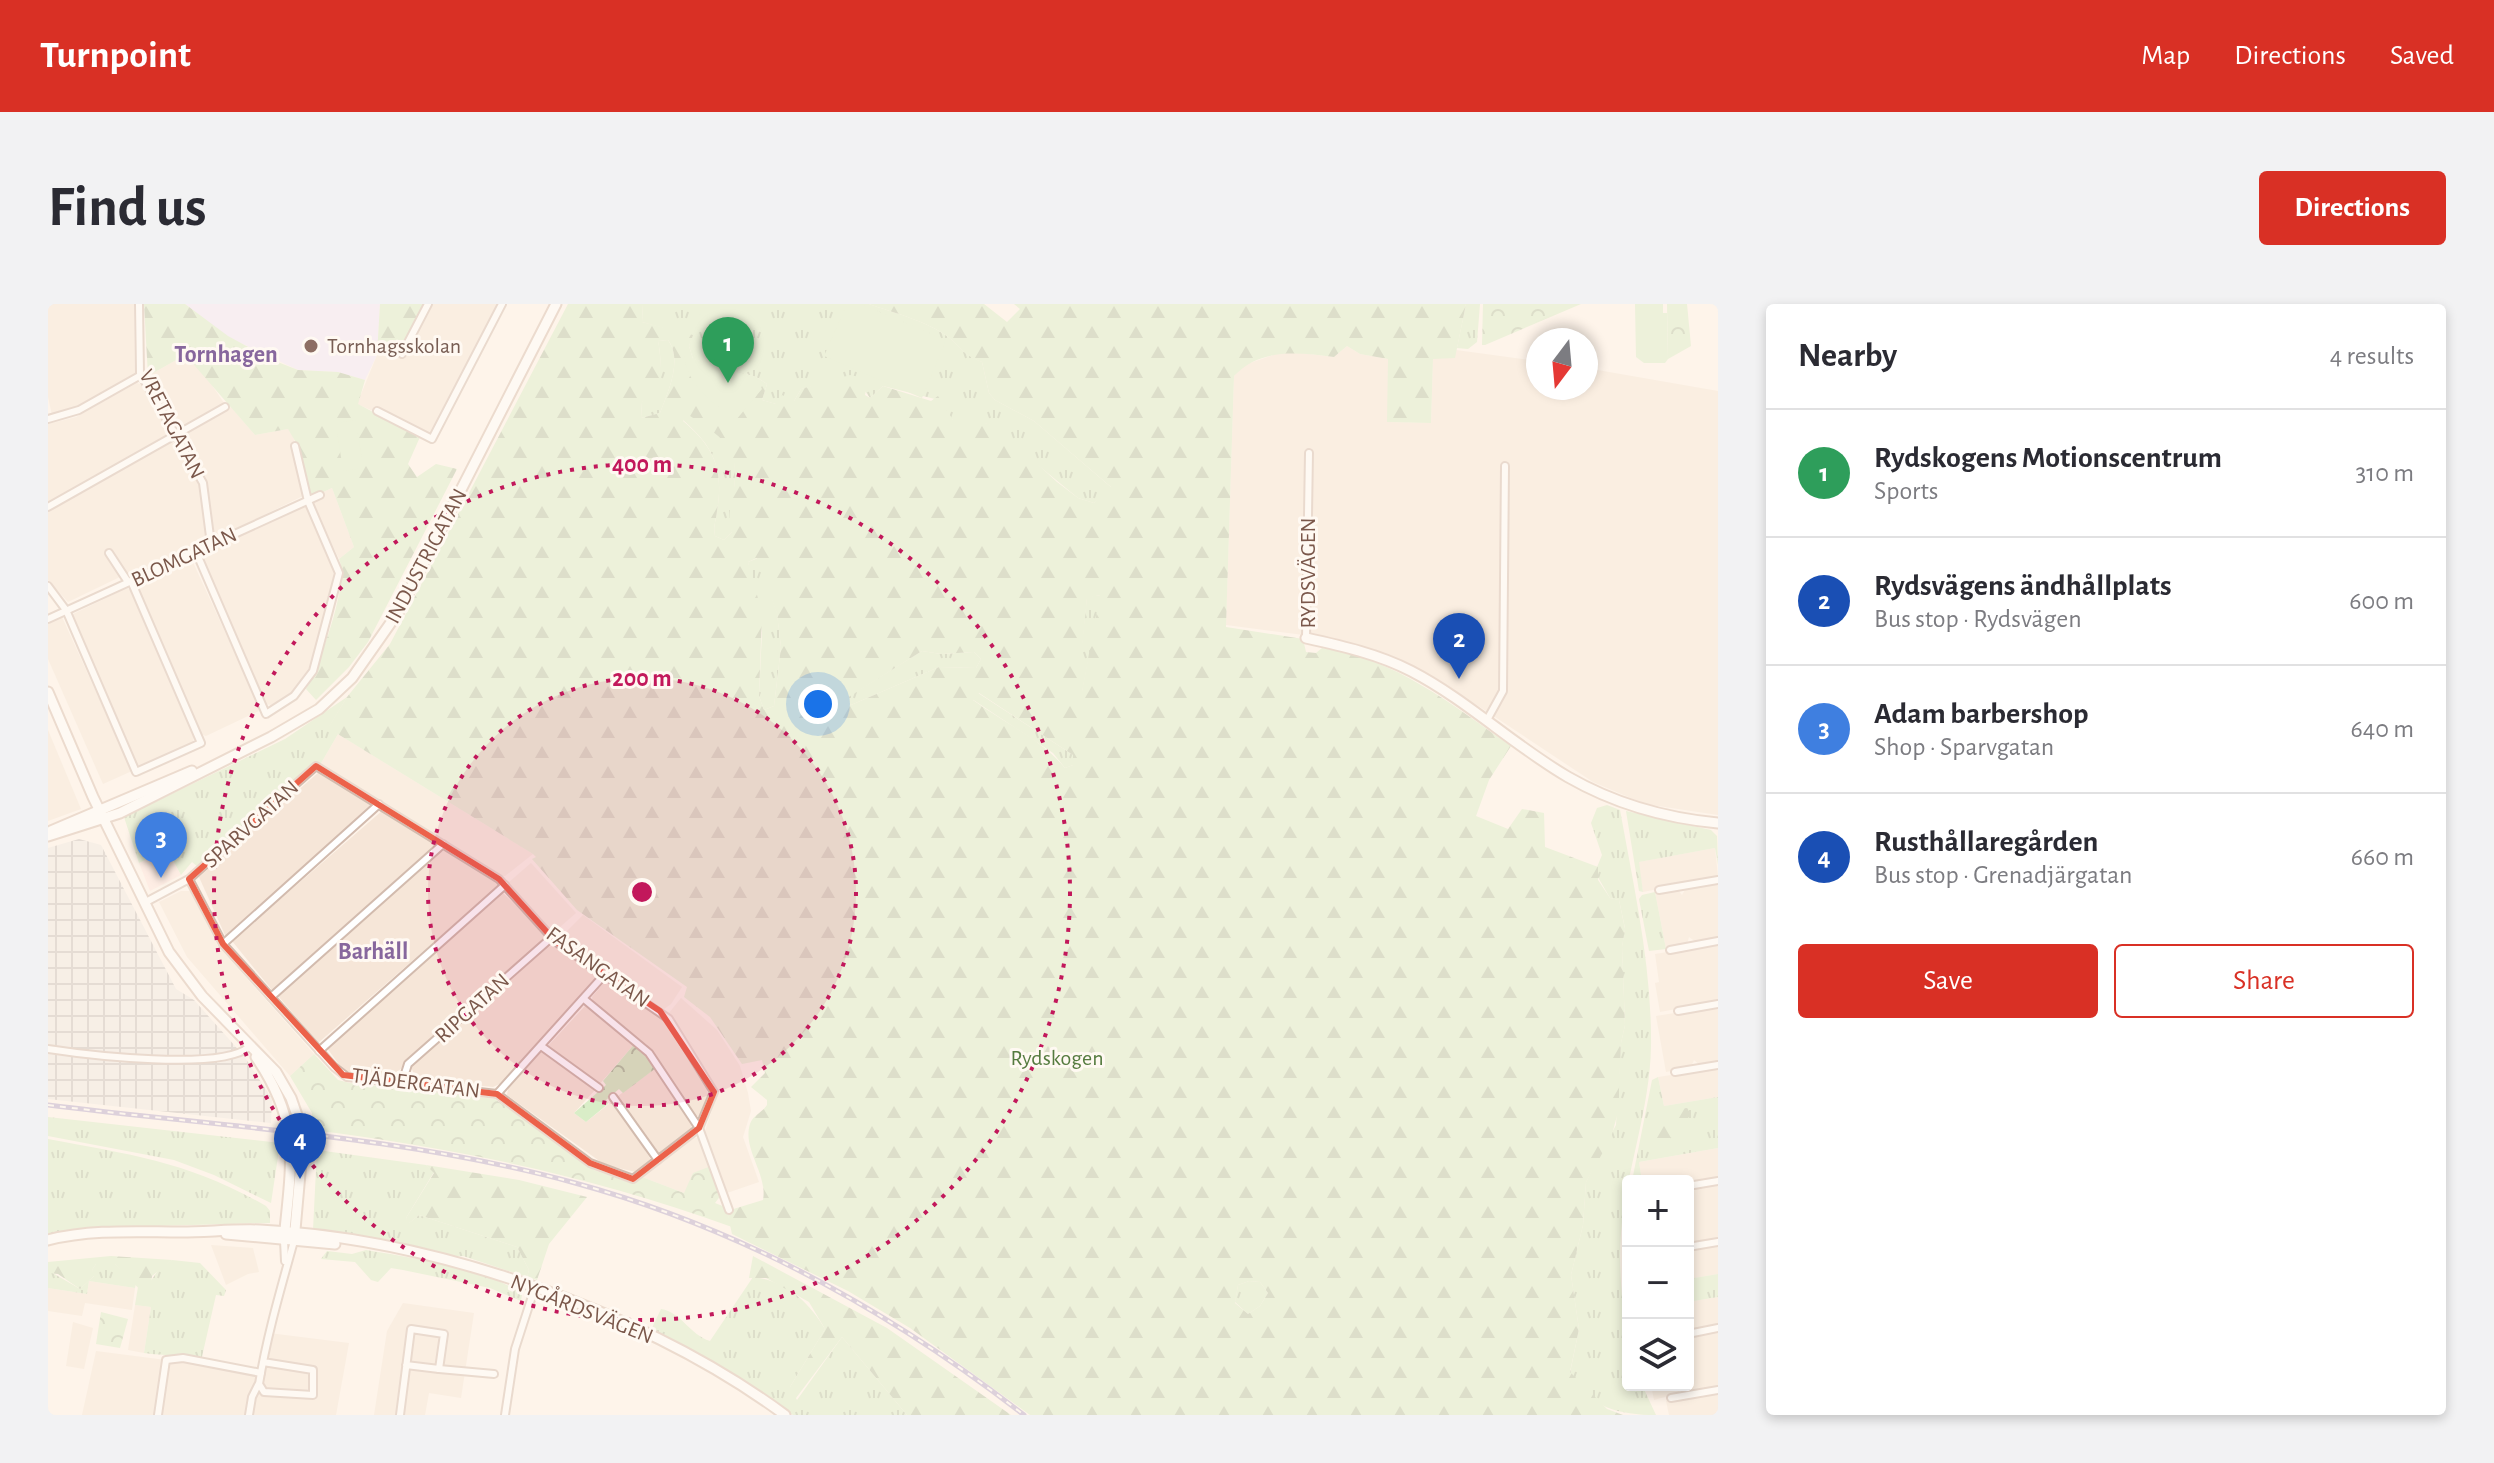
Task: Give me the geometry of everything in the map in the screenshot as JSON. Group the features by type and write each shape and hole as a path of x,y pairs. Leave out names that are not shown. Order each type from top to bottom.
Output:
{"street":[{"name":"VRETAGATAN","path":"139,304 141,375 203,483 211,544"},
{"path":"402,354 428,304"},
{"path":"377,411 432,439 502,304"},
{"name":"INDUSTRIGATAN","path":"48,834 102,815 236,754 319,709 368,659 406,597 556,304"},
{"path":"48,419 79,410 141,375"},
{"path":"48,507 225,407"},
{"path":"196,552 266,714 294,696 313,671 339,578 339,567 308,501 295,446"},
{"name":"RYDSVÄGEN","path":"1309,453 1306,638 1396,664 1593,791 1653,813 1718,823"},
{"path":"1487,720 1503,691 1505,466"},
{"name":"BLOMGATAN","path":"48,619 320,495"},
{"path":"48,586 66,610 136,772 201,743 130,582 109,553"},
{"path":"48,692 144,903 182,972 249,1047 281,1097 290,1132 289,1236 259,1384 252,1397 249,1415"},
{"name":"FASANGATAN","path":"316,766 505,885 551,938 664,1014 681,1035 714,1092 699,1128"},
{"name":"SPARVGATAN","path":"144,903 189,879 316,766"},
{"path":"223,944 379,804"},
{"path":"271,997 443,844"},
{"name":"TJÄDERGATAN","path":"189,879 223,944 319,1051 347,1077 497,1094 590,1163 633,1179 699,1128"},
{"path":"1659,890 1718,880"},
{"path":"319,1051 505,885"},
{"name":"RIPGATAN","path":"402,1083 408,1064 551,938"},
{"path":"1670,950 1718,941"},
{"path":"497,1094 605,974"},
{"path":"584,999 638,1040 699,1128 729,1210"},
{"path":"1678,1011 1718,1004"},
{"path":"541,1046 599,1088"},
{"path":"48,1049 105,1057 230,1058 249,1047"},
{"path":"1675,1072 1718,1065"},
{"path":"613,1097 658,1160"},
{"path":"1694,1185 1718,1181"},
{"name":"NYGÅRDSVÄGEN","path":"48,1240 87,1234 214,1232 289,1236 362,1244 462,1265 535,1287 649,1334 719,1372 785,1415"},
{"path":"1694,1246 1718,1242"},
{"path":"505,1415 515,1349 535,1287"},
{"path":"1694,1333 1718,1328"},
{"path":"400,1415 411,1329 444,1334 439,1369"},
{"path":"158,1415 166,1360 183,1358 261,1373"},
{"path":"259,1384 264,1392 309,1398 313,1395 313,1370 263,1362"},
{"path":"406,1365 494,1374"},
{"path":"1671,1398 1718,1390"}],"highlighted area":[{"path":"316,766 499,879 555,941 660,1011 714,1092 699,1128 633,1179 590,1163 497,1094 343,1075 223,944 189,879"}],"shaded area":[{"path":"48,304 134,304 135,373 71,410 52,415 48,397"},
{"name":"Tornhagsskolan","path":"185,304 380,304 377,355 365,380 338,372 298,370 228,337"},
{"path":"431,304 497,304 431,437 375,407 373,411 357,404 377,355 390,349 400,351 398,356 403,357"},
{"path":"1347,346 1360,354 1388,359 1388,422 1431,423 1433,358 1454,358 1456,350 1526,359 1526,400 1598,400 1598,370 1718,391 1718,815 1645,804 1593,782 1480,707 1400,661 1304,635 1226,625 1234,376 1244,365 1285,351 1334,357"},
{"path":"188,358 203,372 224,403 180,429 175,427 148,376 178,359"},
{"path":"137,383 143,385 170,430 168,436 48,503 48,424 76,417"},
{"path":"231,407 255,435 288,429 293,435 305,495 221,536 214,532 207,482 183,439 186,433"},
{"path":"171,442 177,444 200,484 206,540 133,577 122,576 68,602 48,580 48,511"},
{"path":"332,488 354,547 339,559 310,498"},
{"path":"302,506 308,508 331,556 335,576 309,668 291,693 271,705 265,704 201,557 203,552"},
{"path":"191,558 261,710 206,736 201,734 136,586"},
{"path":"127,588 131,590 194,737 193,742 140,766 135,764 71,615"},
{"path":"62,617 132,771 103,784 48,659 48,624"},
{"path":"48,730 81,809 48,821"},
{"path":"338,734 533,854 501,876 320,765"},
{"path":"320,771 372,803 372,808 229,935 225,935 199,877"},
{"path":"383,810 435,842 436,847 272,990 232,941"},
{"path":"79,839 101,845 176,989 194,1000 244,1056 272,1099 271,1123 48,1099 48,848"},
{"path":"1715,848 1718,877 1643,892 1638,862"},
{"path":"167,849 181,875 150,891 139,863"},
{"path":"447,850 498,881 498,886 318,1043 279,997 280,993 440,852"},
{"path":"531,863 576,913 553,933 508,883"},
{"path":"1718,883 1718,938 1696,942 1689,937 1687,944 1666,949 1655,892 1678,890 1682,895 1686,888"},
{"path":"181,891 190,891 218,946 314,1054 290,1076 187,957 159,902"},
{"path":"502,892 546,935 545,940 395,1074 386,1077 345,1073 327,1048"},
{"path":"583,915 682,987 671,1004 664,1009 559,939"},
{"path":"1718,944 1718,1001 1660,1012 1655,983 1659,982 1655,954"},
{"path":"554,946 596,973 597,980 502,1083 493,1087 416,1079 411,1067 545,947"},
{"path":"613,983 661,1016 677,1035 707,1089 708,1095 699,1116 695,1116 646,1044 593,1004 592,997 603,984"},
{"path":"681,998 717,1030 740,1066 748,1093 751,1111 743,1137 759,1182 727,1193 704,1134 718,1092 669,1013"},
{"path":"585,1006 636,1042 598,1086 548,1046"},
{"path":"1718,1006 1718,1062 1700,1065 1694,1060 1691,1067 1666,1072 1656,1016"},
{"path":"541,1052 595,1090 574,1113 586,1122 614,1100 651,1160 636,1172 605,1165 507,1095 508,1089"},
{"path":"656,1068 692,1123 691,1130 660,1153 656,1153 618,1096"},
{"path":"1718,1068 1718,1097 1664,1106 1658,1077"},
{"path":"693,1137 700,1139 711,1166 684,1193 642,1177"},
{"path":"1718,1148 1718,1178 1694,1182 1694,1175 1641,1175 1639,1162"},
{"path":"1718,1184 1718,1239 1694,1243 1694,1188"},
{"path":"211,1245 253,1248 259,1272 226,1285"},
{"path":"1718,1245 1718,1274 1694,1278 1694,1249"},
{"path":"89,1281 135,1288 132,1310 85,1303 82,1316 48,1311 48,1288 87,1294"},
{"path":"1718,1297 1718,1325 1694,1329 1694,1301"},
{"path":"403,1303 474,1313 461,1398 429,1393 425,1415 374,1415 387,1331"},
{"path":"135,1305 151,1307 144,1353 128,1350"},
{"path":"73,1322 93,1328 84,1369 66,1366"},
{"path":"1718,1331 1718,1387 1694,1391 1694,1335"},
{"path":"269,1333 349,1343 336,1415 82,1415 96,1351 166,1360 176,1357 260,1373"},
{"path":"1652,1391 1680,1391 1679,1393 1654,1400"},
{"path":"1718,1393 1718,1415 1669,1415 1666,1401"}],"green space":[{"path":"144,304 185,304 228,336 270,359 298,370 338,372 365,380 358,404 420,437 408,464 417,477 436,464 457,469 368,642 349,667 316,700 306,689 325,644 337,604 341,570 339,559 354,547 332,488 310,498 298,446 288,429 255,435 188,358 178,359 148,376"},
{"path":"380,304 424,304 400,351 390,349 377,355"},
{"name":"Rydskogen","path":"568,304 643,304 642,322 693,335 689,346 693,359 756,377 767,384 762,400 776,404 782,395 794,401 801,389 850,375 868,379 865,395 870,398 883,386 931,401 938,396 953,420 974,420 996,426 1057,482 1078,498 1094,503 1111,487 1034,421 995,400 989,393 982,362 934,328 869,304 984,304 1007,322 1020,309 1014,304 1466,304 1455,358 1433,359 1431,423 1387,422 1388,359 1360,354 1347,346 1334,357 1268,356 1256,360 1234,376 1226,627 1303,639 1306,652 1316,653 1322,648 1374,662 1422,685 1467,715 1511,746 1489,780 1476,816 1508,829 1522,809 1544,813 1545,847 1598,867 1598,880 1610,898 1619,900 1625,929 1622,947 1625,1025 1621,1043 1618,1112 1611,1138 1586,1182 1583,1225 1571,1275 1579,1329 1570,1372 1607,1409 1623,1415 1030,1415 910,1328 848,1291 732,1234 727,1211 763,1200 762,1181 748,1133 751,1121 767,1105 767,1100 751,1087 765,1073 762,1060 742,1064 710,1017 684,997 687,987 577,910 532,859 536,857 533,854 328,728 347,697 390,644","holes":["668,340 672,348 673,376 660,413 641,418 642,402 654,392 659,376 658,341","687,414 719,437 732,454 735,465 730,513 732,532 724,540 715,536 714,532 719,496 714,460 683,421","757,558 777,614 781,647 774,706 764,710 759,696 762,613 748,562","1100,595 1082,691 1078,691 1087,598","922,651 941,654 974,652 981,659 976,668 939,667 851,705 847,698","979,693 1073,755 1073,765 1065,768 1033,739 973,700","1249,1281 1260,1282 1268,1293 1260,1306 1248,1314 1235,1303 1238,1285"]},
{"path":"643,304 869,304 912,319 934,328 982,362 989,393 995,400 1034,421 1112,488 1094,503 1078,498 993,426 953,420 935,399 883,386 870,398 865,391 814,386 801,389 794,401 776,404 762,400 767,384 756,377 693,359 689,346 692,336 642,322"},
{"path":"703,304 762,304 752,332 699,314"},
{"path":"847,304 861,304 946,340 922,398 824,356"},
{"path":"1466,304 1480,304 1477,342 1468,349 1457,348"},
{"path":"1483,304 1581,304 1482,345"},
{"path":"1635,304 1663,304 1663,313 1667,313 1668,359 1665,363 1644,363 1636,357"},
{"path":"1667,304 1687,304 1691,346 1668,359"},
{"path":"668,340 674,366 667,396 660,413 641,418 642,402 653,389 659,374 658,341"},
{"path":"685,351 693,359 756,377 762,389 736,420 709,399 694,382 685,362"},
{"path":"687,413 720,435 728,444 735,463 732,532 724,540 715,536 714,532 719,483 714,460 702,440 683,420"},
{"path":"356,420 363,468 343,471 336,423"},
{"path":"758,558 777,613 781,647 774,706 764,710 759,696 762,632 748,562"},
{"path":"1101,595 1082,692 1077,691 1087,597"},
{"path":"922,651 941,654 974,652 981,659 976,668 939,667 851,705 846,698"},
{"path":"978,693 1073,755 1073,765 1065,768 1053,753 972,699"},
{"path":"347,697 329,727 338,734 320,765 315,762 198,867 192,862 181,875 167,849 139,863 124,817 285,739"},
{"path":"1607,805 1620,810 1649,987 1650,1070 1630,1175 1622,1175 1620,1271 1622,1391 1645,1391 1656,1415 1618,1411 1596,1402 1570,1373 1579,1329 1571,1275 1583,1225 1586,1182 1616,1125 1625,1025 1622,947 1625,928 1619,900 1610,898 1595,872 1602,855 1591,823 1597,808"},
{"path":"1626,811 1711,830 1717,836 1718,865 1715,848 1639,862 1643,892 1639,891"},
{"path":"1655,892 1666,949 1649,951 1639,899 1642,895"},
{"path":"636,1042 656,1068 623,1093 619,1089 606,1100 608,1104 586,1122 574,1113 606,1085 603,1081"},
{"path":"314,1054 338,1080 350,1083 495,1099 594,1170 633,1184 642,1177 684,1193 693,1173 711,1166 721,1195 715,1203 725,1207 732,1227 629,1193 526,1166 313,1130 312,1113 290,1076"},
{"path":"1658,1077 1664,1106 1718,1097 1718,1148 1639,1162 1641,1175 1633,1175 1652,1080"},
{"path":"1688,1108 1690,1115 1677,1136 1649,1143 1646,1124 1653,1115 1651,1111"},
{"path":"48,1117 280,1143 271,1203 214,1175 174,1160 48,1136"},
{"path":"48,1139 160,1162 211,1179 266,1206 270,1211 270,1223 118,1227 48,1234"},
{"path":"317,1150 426,1165 434,1172 406,1218 409,1223 419,1215 517,1247 529,1270 527,1277 463,1256 447,1257 313,1230"},
{"path":"426,1165 519,1180 587,1197 549,1244 537,1280 527,1277 529,1270 517,1247 419,1215 408,1224 406,1218 434,1173"},
{"path":"366,1250 448,1265 489,1277 522,1294 521,1301 490,1288 391,1268 378,1282 371,1280 355,1262 321,1259 327,1251 352,1254"},
{"path":"111,1256 172,1260 152,1276 151,1285 155,1293 148,1298 115,1264 96,1264 92,1270 95,1275 80,1289 58,1274 48,1273 48,1262"},
{"path":"753,1256 887,1328 1011,1415 907,1415 842,1337 793,1402 787,1395 790,1387 825,1329 809,1302 766,1278 749,1278"},
{"path":"172,1260 200,1263 226,1290 224,1296 216,1295 201,1361 144,1353 151,1307 135,1305 138,1287 144,1291 159,1269"},
{"path":"96,1264 115,1264 136,1283 135,1288 89,1281 87,1294 48,1288 48,1273 51,1272 80,1289 94,1276 92,1270"},
{"path":"1718,1274 1718,1297 1694,1301 1694,1278"},
{"path":"753,1277 776,1283 795,1294 812,1310 825,1329 790,1387 797,1400 842,1337 907,1415 793,1415 715,1364 651,1330 661,1309 674,1314 710,1341"},
{"path":"1249,1281 1260,1282 1268,1293 1260,1306 1248,1314 1235,1302 1238,1285"},
{"path":"101,1312 128,1319 120,1348 96,1344"}],"railway":[{"path":"48,1105 379,1143 510,1167 636,1202 696,1224 811,1277 921,1341 1024,1415"}],"place":[{"name":"Tornhagsskolan","path":"311,346"},
{"name":"Rydskogens Motionscentrum","path":"728,383"},
{"name":"Rydsvägens ändhållplats","path":"1459,679"},
{"name":"Adam barbershop","path":"161,878"},
{"name":"Rusthållaregården","path":"300,1179"}],"district":[{"name":"Tornhagen","path":"226,355"},
{"name":"Barhäll","path":"373,952"}]}
